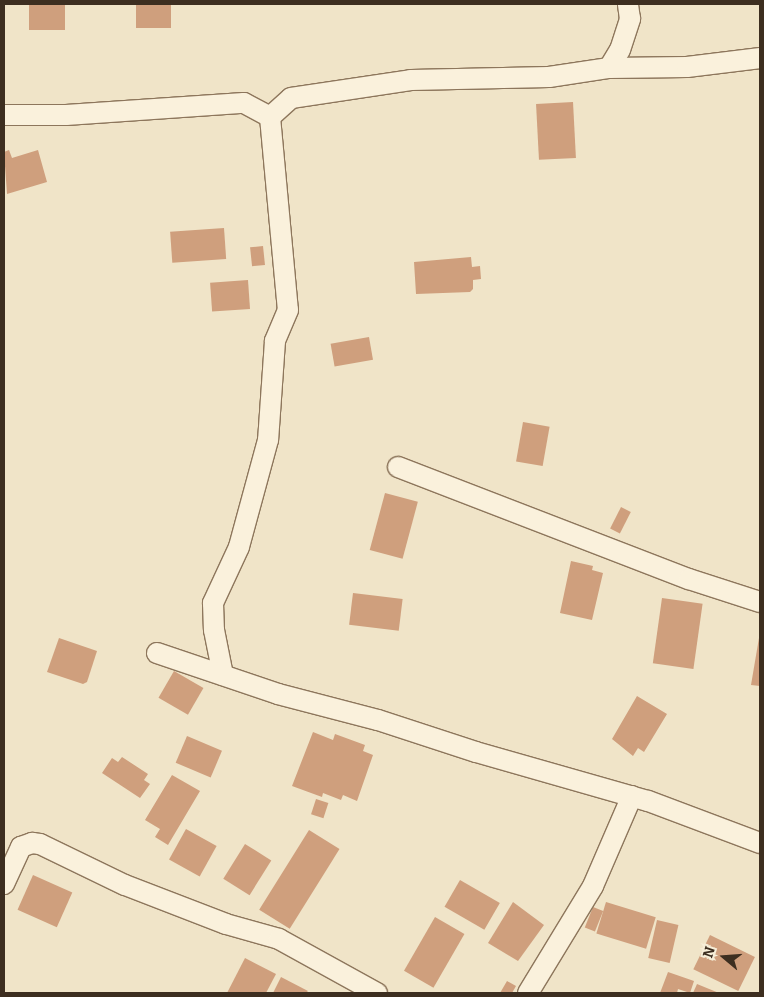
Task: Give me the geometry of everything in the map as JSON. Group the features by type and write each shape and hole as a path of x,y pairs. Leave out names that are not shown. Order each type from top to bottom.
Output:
{"street":[{"path":"608,68 620,50 630,19 628,4"},
{"path":"270,117 291,98 411,80 548,77 608,68 687,67 760,58"},
{"path":"4,115 56,115 244,103 270,117"},
{"path":"223,675 214,630 212,603 239,547 268,440 275,341 288,310 270,117"},
{"path":"398,467 690,579 760,602"},
{"path":"157,653 278,694 378,720 476,752 632,796 760,843"},
{"path":"528,993 593,886 632,796"},
{"path":"4,884 21,847 32,842 40,844 125,885 226,924 279,939 376,993"}],"building":[{"path":"29,4 65,4 65,30 29,30"},
{"path":"136,4 171,4 171,28 136,28"},
{"path":"573,102 576,158 539,160 536,104"},
{"path":"9,150 12,158 38,150 47,182 7,194 4,152"},
{"path":"224,228 226,259 172,263 170,232"},
{"path":"263,246 265,265 252,266 250,247"},
{"path":"471,257 472,267 480,266 481,279 473,280 473,289 470,292 416,294 414,262"},
{"path":"248,280 250,309 212,312 210,283"},
{"path":"369,337 373,360 335,366 331,344"},
{"path":"523,422 550,427 543,466 516,461"},
{"path":"385,493 418,502 403,559 370,550"},
{"path":"621,507 631,512 620,533 610,528"},
{"path":"571,561 593,566 592,570 603,573 592,620 560,613"},
{"path":"353,593 403,599 399,631 349,625"},
{"path":"662,598 703,604 693,669 653,663"},
{"path":"760,632 760,686 751,685"},
{"path":"59,638 97,651 87,682 83,684 47,672"},
{"path":"174,671 203,688 188,715 158,698"},
{"path":"637,696 667,714 644,752 638,748 633,756 612,739"},
{"path":"313,732 333,740 335,734 365,745 363,751 373,755 357,801 343,795 341,800 323,793 322,797 292,786"},
{"path":"187,736 222,751 211,778 176,763"},
{"path":"122,757 148,774 144,780 150,784 140,798 102,773 112,758 118,762"},
{"path":"172,775 200,791 168,845 155,837 160,829 145,820"},
{"path":"316,799 328,803 323,818 311,814"},
{"path":"186,829 217,846 200,877 169,860"},
{"path":"309,830 340,849 290,929 259,910"},
{"path":"245,844 271,860 250,895 223,879"},
{"path":"33,875 72,892 57,927 18,910"},
{"path":"460,880 500,903 484,930 444,907"},
{"path":"513,902 544,925 518,961 488,943"},
{"path":"606,902 656,917 646,949 596,934"},
{"path":"593,907 603,911 595,932 585,927"},
{"path":"435,917 464,934 433,988 404,971"},
{"path":"657,920 678,925 670,963 648,958"},
{"path":"710,935 755,957 738,991 693,969"},
{"path":"245,958 276,974 266,993 227,993"},
{"path":"668,972 694,981 690,993 678,989 677,993 660,993"},
{"path":"281,977 308,991 306,993 273,993"},
{"path":"507,981 516,986 512,993 500,993"},
{"path":"697,984 719,993 693,993"}]}
